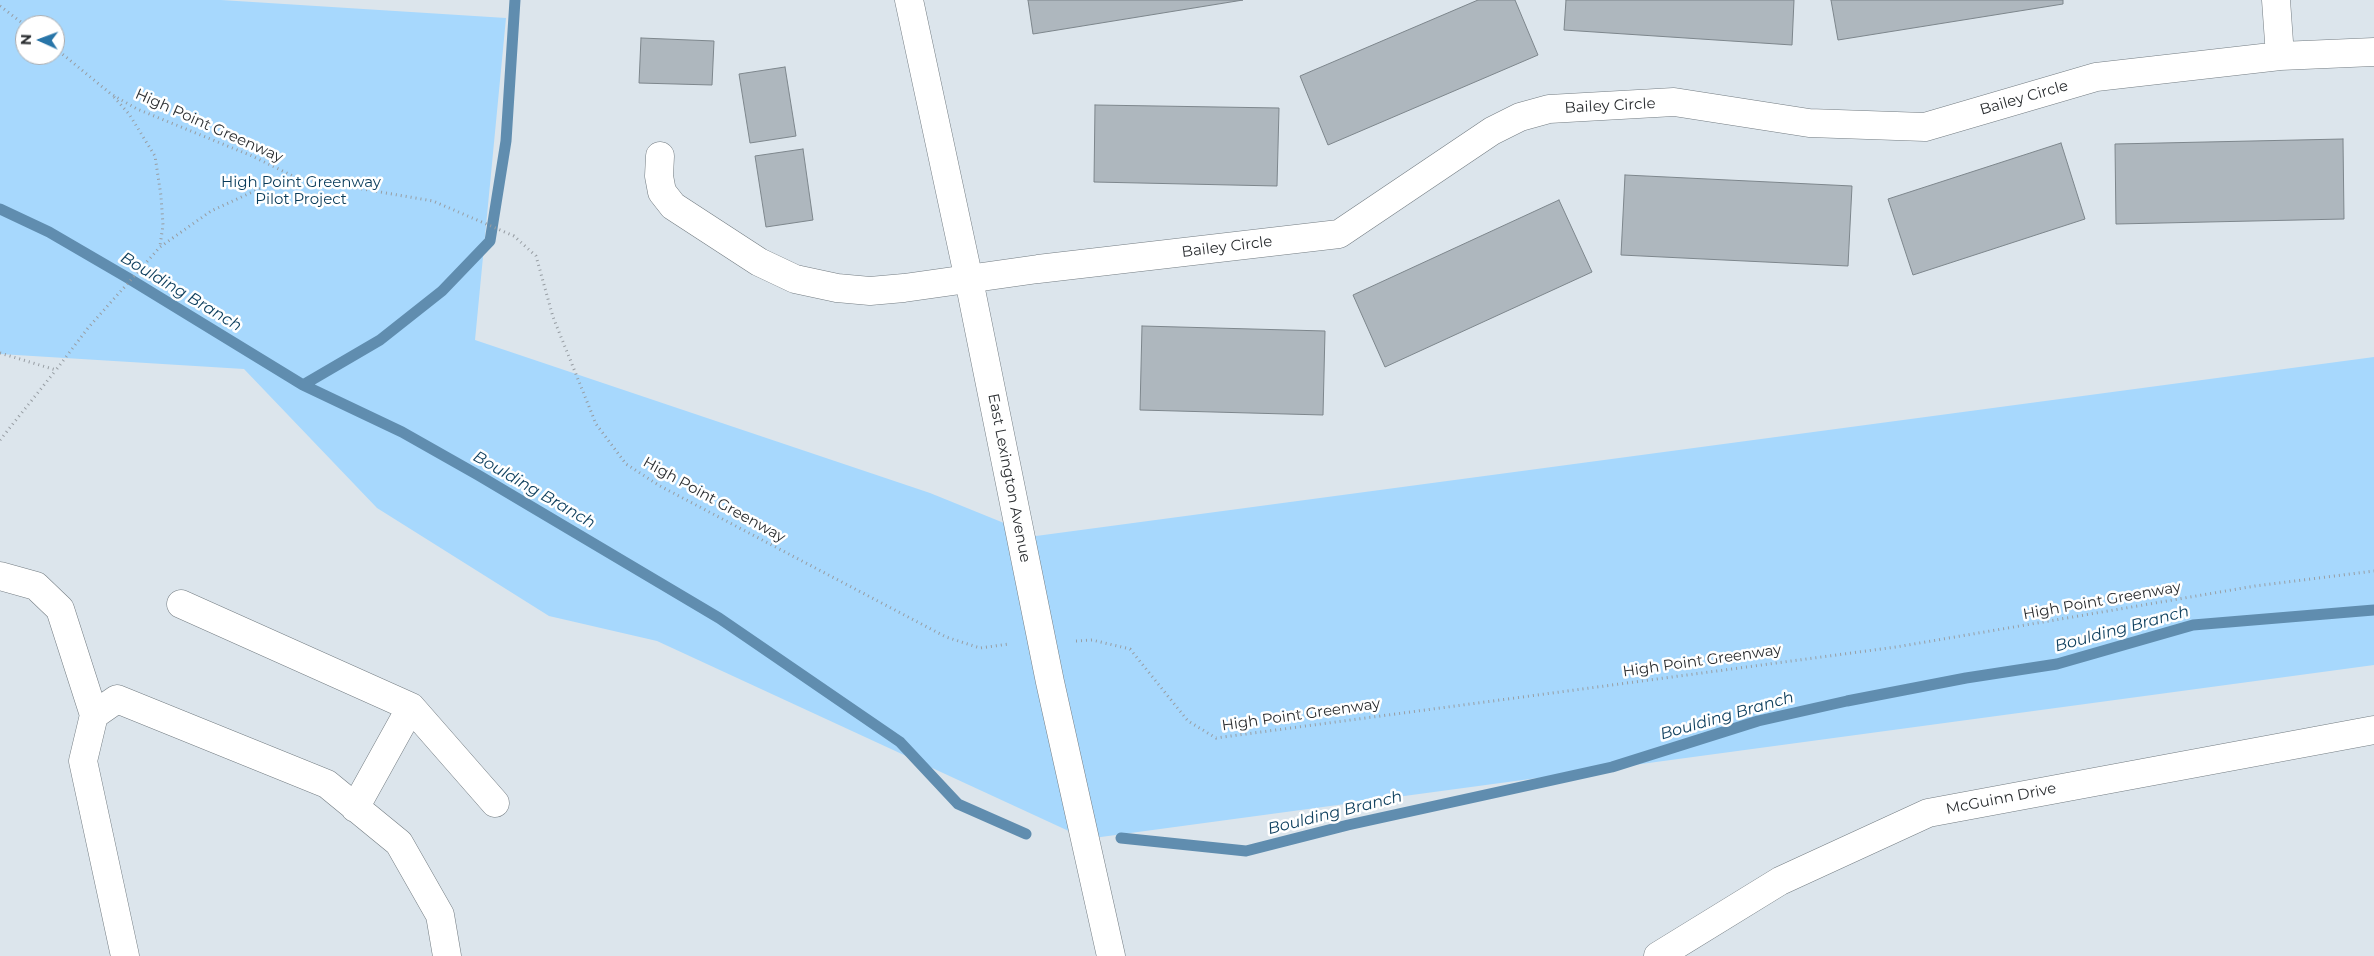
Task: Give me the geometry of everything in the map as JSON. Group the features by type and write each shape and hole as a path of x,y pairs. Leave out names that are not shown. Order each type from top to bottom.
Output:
{"street":[{"name":"East Lexington Avenue","path":"909,0 969,280 1045,658 1112,956"},
{"path":"2276,0 2280,56"},
{"name":"Bailey Circle","path":"660,156 659,176 662,192 673,206 759,262 795,279 837,288 870,291 969,280 1038,269 1339,234 1492,131 1520,117 1549,110 1674,102 1809,123 1925,127 2096,77 2280,56 2374,52"},
{"path":"0,576 36,586 60,609 94,715 83,761 125,956"},
{"path":"181,604 411,707 495,803"},
{"path":"94,715 117,698 327,784 399,843 440,915 447,956"},
{"path":"355,808 411,707"},
{"name":"McGuinn Drive","path":"1658,956 1780,881 1928,813 2374,730"}],"path":[{"path":"0,6 15,17"},
{"name":"High Point Greenway","path":"65,56 111,94 129,114 155,156 163,225 160,247"},
{"name":"High Point Greenway","path":"111,94 137,109 252,156 298,178 433,201 514,236 536,256 553,317 596,424 626,464 660,486 946,637 980,648 1011,644"},
{"name":"High Point Greenway","path":"0,440 88,328 160,247 211,211 274,182 298,178"},
{"path":"0,353 56,370"},
{"name":"High Point Greenway","path":"1070,641 1092,640 1130,649 1188,721 1216,738 1896,647 2255,586 2374,571"}],"green space":[{"name":"High Point Greenway Pilot Project","path":"0,0 221,0 506,18 475,340 930,493 1036,536 2374,357 2374,665 1086,839 657,641 549,616 377,508 244,369 0,354"}],"building":[{"path":"1028,0 1243,0 1033,34"},
{"path":"1478,0 1515,0 1538,55 1328,145 1300,76"},
{"path":"1566,0 1794,0 1792,45 1564,30"},
{"path":"1831,0 2063,0 2063,4 1838,40"},
{"path":"641,38 714,41 712,85 639,83"},
{"path":"785,67 796,136 750,143 739,74"},
{"path":"1095,105 1279,108 1277,186 1094,182"},
{"path":"2343,139 2344,219 2116,224 2115,144"},
{"path":"2061,143 2085,219 1913,275 1888,199"},
{"path":"803,149 813,220 766,227 755,156"},
{"path":"1625,175 1852,186 1848,266 1621,255"},
{"path":"1559,200 1592,272 1385,367 1353,295"},
{"path":"1142,326 1325,331 1323,415 1140,410"}],"waterway":[{"path":"303,385 380,340 442,291 490,241 506,141 515,0"},
{"name":"Boulding Branch","path":"0,209 49,232 303,385 402,432 478,475 719,618 900,742 958,804 1026,834"},
{"name":"Boulding Branch","path":"1121,838 1246,851 1348,825 1612,767 1758,721 1847,701 1966,678 2057,664 2193,625 2374,610"}]}
